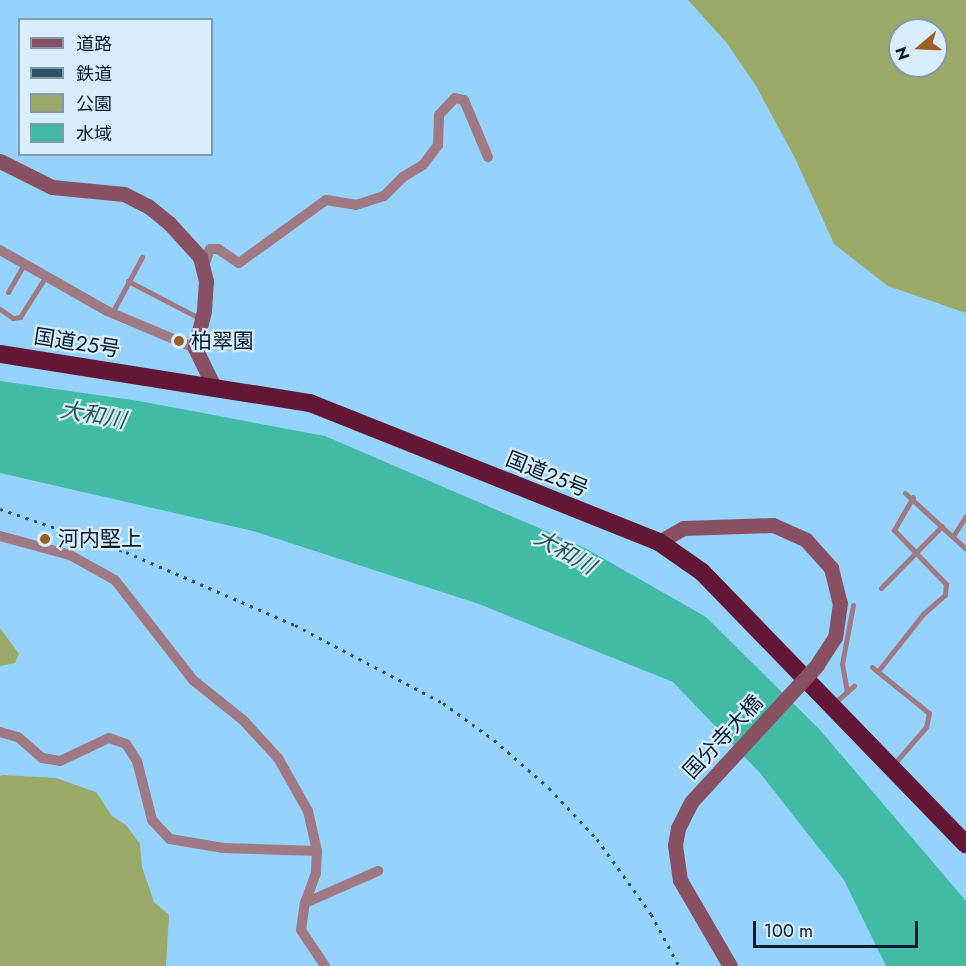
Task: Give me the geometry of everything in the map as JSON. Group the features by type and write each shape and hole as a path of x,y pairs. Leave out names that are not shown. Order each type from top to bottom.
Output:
{"highway":[{"name":"国道25号","path":"0,354 310,403 658,542 702,572 966,844"}],"street":[{"path":"203,269 210,249 218,249 239,263 326,200 356,205 384,196 403,177 423,165 438,145 439,115 455,98 464,100 488,158"},
{"path":"0,161 52,187 108,190 148,206 200,256 206,281 202,319 195,348 214,387"},
{"path":"0,250 112,313 195,348"},
{"name":"国分寺大橋","path":"658,542 683,528 773,525 806,540 831,568 840,603 835,637 817,666 692,801 678,828 675,845 680,880 730,966"},
{"path":"0,536 70,555 115,580 194,680 243,720 278,758 308,811 317,851 316,873 305,903 301,930 325,966"},
{"path":"0,732 18,736 42,758 60,760 110,738 126,744 137,761 152,820 170,839 223,848 317,851"},
{"path":"305,903 378,871"}],"lane":[{"path":"112,313 142,257"},
{"path":"8,292 25,262"},
{"path":"0,309 13,318 21,317 47,275"},
{"path":"128,281 202,319"},
{"path":"905,493 913,497 966,549"},
{"path":"878,671 923,614 945,595 946,584 894,530 913,497"},
{"path":"953,536 966,516"},
{"path":"881,588 942,526"},
{"path":"847,692 842,664 853,605"},
{"path":"872,667 929,713 927,727 891,767"},
{"path":"832,706 854,686"}],"green space":[{"path":"688,0 966,0 966,313 888,286 834,244 795,158 756,86 726,42"},
{"path":"0,628 19,654 15,663 0,666"},
{"path":"0,776 56,778 96,792 112,816 126,825 140,844 142,867 154,902 169,915 166,966 0,966"}],"water":[{"name":"大和川","path":"0,381 139,401 325,436 585,548 706,617 820,730 966,901 966,966 886,966 844,880 760,773 673,682 479,604 253,531 0,473"}],"railway":[{"path":"0,509 126,552 295,625 443,703 494,740 549,788 597,839 651,914 679,966"}],"place":[{"name":"柏翠園","path":"179,341"},
{"name":"河内堅上","path":"45,539"}]}
